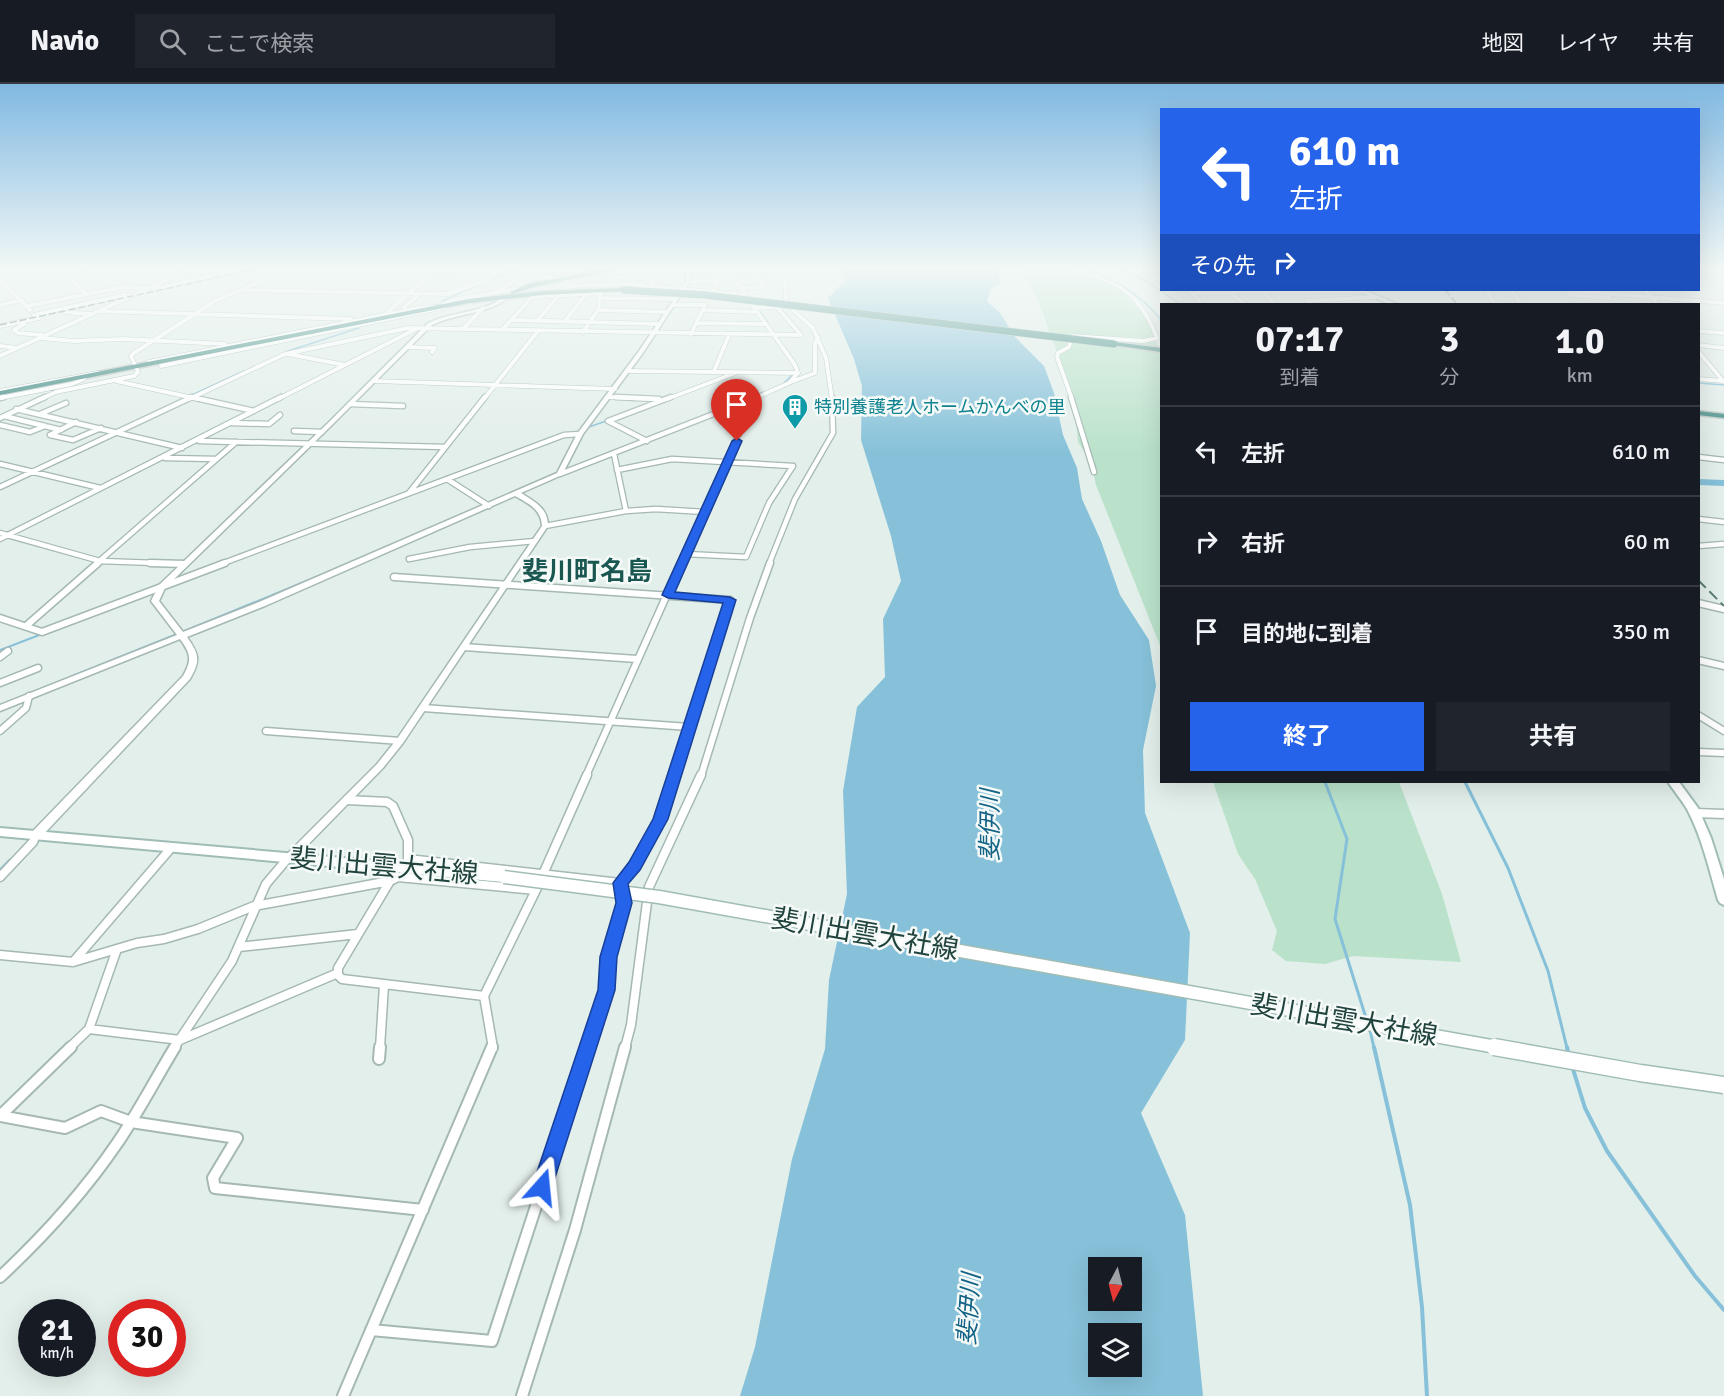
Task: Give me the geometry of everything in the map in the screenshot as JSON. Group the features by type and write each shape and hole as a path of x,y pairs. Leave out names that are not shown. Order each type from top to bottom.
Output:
{"highway":[{"path":"173,360 244,347 315,330"},
{"path":"3,394 327,330"},
{"path":"999,330 1160,348"},
{"path":"3,394 137,367"},
{"path":"1700,411 1724,415"}],"main road":[{"path":"1673,783 1683,793 1695,813 1724,900"},
{"name":"斐川出雲大社線","path":"0,832 504,877 659,897 1640,1073 1724,1085"}],"street":[{"path":"14,330 18,333 45,335"},
{"path":"0,356 56,330"},
{"path":"2,417 56,392 134,376 138,372 131,356 170,330"},
{"path":"244,347 309,330"},
{"path":"306,332 311,330"},
{"path":"318,334 327,330"},
{"path":"161,366 244,347 338,330"},
{"path":"0,487 285,354 397,330"},
{"path":"0,539 415,330"},
{"path":"0,877 33,842 36,835 187,677 194,659 193,652 160,612 155,601 162,587 236,513 310,445 424,330"},
{"path":"510,330 774,336 801,335 799,330"},
{"path":"560,474 580,434 615,389 654,330"},
{"path":"691,334 693,330"},
{"path":"770,330 798,373"},
{"path":"522,1396 575,1230 631,1025 649,887 706,765 750,618 777,543 795,499 833,433 834,414 829,370 814,330"},
{"path":"1094,472 1094,465 1083,443 1071,391 1057,357 1058,353 1069,347 1072,336 1143,341 1157,338 1154,330"},
{"path":"408,494 538,331"},
{"path":"1700,331 1724,333"},
{"path":"714,371 729,335"},
{"path":"0,708 262,604 560,474 815,373 815,344 818,337"},
{"path":"38,338 74,341 123,339 230,346"},
{"path":"149,362 256,343"},
{"path":"1700,345 1724,348"},
{"path":"0,346 17,348"},
{"path":"407,347 435,348 432,352"},
{"path":"1700,353 1723,382"},
{"path":"285,354 345,365"},
{"path":"173,360 183,355"},
{"path":"173,360 186,361"},
{"path":"627,371 798,373"},
{"path":"3,394 23,386 107,372"},
{"path":"647,441 608,421 738,372"},
{"path":"789,383 798,373"},
{"path":"3,394 72,384 84,379"},
{"path":"1700,379 1723,382"},
{"path":"115,381 254,411"},
{"path":"374,381 615,389"},
{"path":"608,397 665,399"},
{"path":"343,1396 493,1050 484,996 544,873 612,722 637,659 668,595 755,398"},
{"path":"40,414 66,403"},
{"path":"350,404 403,406"},
{"path":"16,409 182,448"},
{"path":"232,423 269,424 280,415"},
{"path":"2,417 61,430"},
{"path":"76,423 50,435 73,440 101,428"},
{"path":"0,425 30,432 45,426"},
{"path":"294,431 322,432"},
{"path":"0,618 42,632 564,435 580,434"},
{"path":"196,441 445,447"},
{"path":"26,626 236,442"},
{"path":"614,454 626,511"},
{"path":"1700,457 1724,460"},
{"path":"162,458 216,459"},
{"path":"617,470 672,459 793,465 769,503 746,557 686,554"},
{"path":"0,464 100,488"},
{"path":"447,479 489,506"},
{"path":"0,1277 64,1213 99,1170 132,1122 180,1040 225,975 266,880 380,766 400,741 545,526 546,518 541,508 517,494"},
{"path":"545,526 626,511 656,509 705,512"},
{"path":"1700,519 1724,522"},
{"path":"0,533 100,561 185,564"},
{"path":"409,559 470,547 535,541"},
{"path":"1700,544 1724,544"},
{"path":"394,577 730,600 661,819 635,866 620,883"},
{"path":"1700,603 1724,609"},
{"path":"464,647 637,659"},
{"path":"0,657 8,651"},
{"path":"1700,660 1724,666"},
{"path":"0,683 38,668"},
{"path":"0,731 26,708 29,696"},
{"path":"423,708 689,727"},
{"path":"1700,716 1724,731"},
{"path":"266,731 400,741"},
{"path":"1700,752 1724,753"},
{"path":"347,800 387,802 393,806 408,840 408,859 620,883"},
{"path":"1695,813 1724,814"},
{"path":"73,962 171,848"},
{"path":"0,955 73,962 198,929 254,906 390,881 398,877 536,890"},
{"path":"390,881 338,968 342,979 484,996"},
{"path":"371,1330 492,1341 607,990 609,957 624,903 620,883"},
{"path":"239,947 358,934"},
{"path":"0,1116 89,1029 117,949"},
{"path":"89,1029 180,1040 338,973"},
{"path":"379,1059 384,985"},
{"path":"0,1116 65,1128 100,1111 132,1122 237,1138 213,1178 215,1188 423,1210"}],"green space":[{"path":"1049,330 1151,330 1160,352 1160,645 1096,485 1091,462 1078,442 1075,412 1054,357 1057,352"},
{"path":"1213,783 1399,783 1442,894 1461,962 1353,956 1325,964 1286,961 1272,950 1277,931 1255,879 1238,854"}],"water":[{"name":"斐伊川","path":"842,330 1011,330 1044,366 1054,393 1063,435 1077,468 1082,499 1101,541 1120,595 1149,640 1156,686 1143,750 1145,813 1190,933 1185,1040 1141,1113 1185,1215 1203,1396 740,1396 755,1347 792,1159 825,1049 829,980 847,894 843,791 857,707 885,677 883,619 901,581 891,536 861,440 862,386"}],"waterway":[{"path":"285,352 352,330"},
{"path":"785,348 795,363"},
{"path":"192,395 244,371"},
{"path":"784,383 794,373"},
{"path":"1700,383 1724,385"},
{"path":"756,395 767,391"},
{"path":"586,428 609,420"},
{"path":"0,484 16,477"},
{"path":"1700,482 1724,483"},
{"path":"376,508 413,494"},
{"path":"182,632 321,575"},
{"path":"0,650 42,634"},
{"path":"0,705 177,634"},
{"path":"1325,783 1347,839 1335,919 1366,1018"},
{"path":"1466,783 1508,868 1548,971 1567,1048"},
{"path":"0,870 10,860"},
{"path":"1370,1030 1374,1048"},
{"path":"1374,1047 1410,1205 1422,1307 1427,1396"},
{"path":"1567,1047 1568,1052"},
{"path":"1572,1066 1585,1108 1607,1151 1695,1276 1724,1310"}],"railway":[{"path":"1700,582 1724,606"}],"place":[{"name":"特別養護老人ホームかんべの里","path":"795,430"}],"district":[{"name":"斐川町名島","path":"587,571"}],"route":[{"path":"542,1187 607,990 609,957 624,903 620,883 635,866 661,819 730,600 668,595 737,441"}]}
